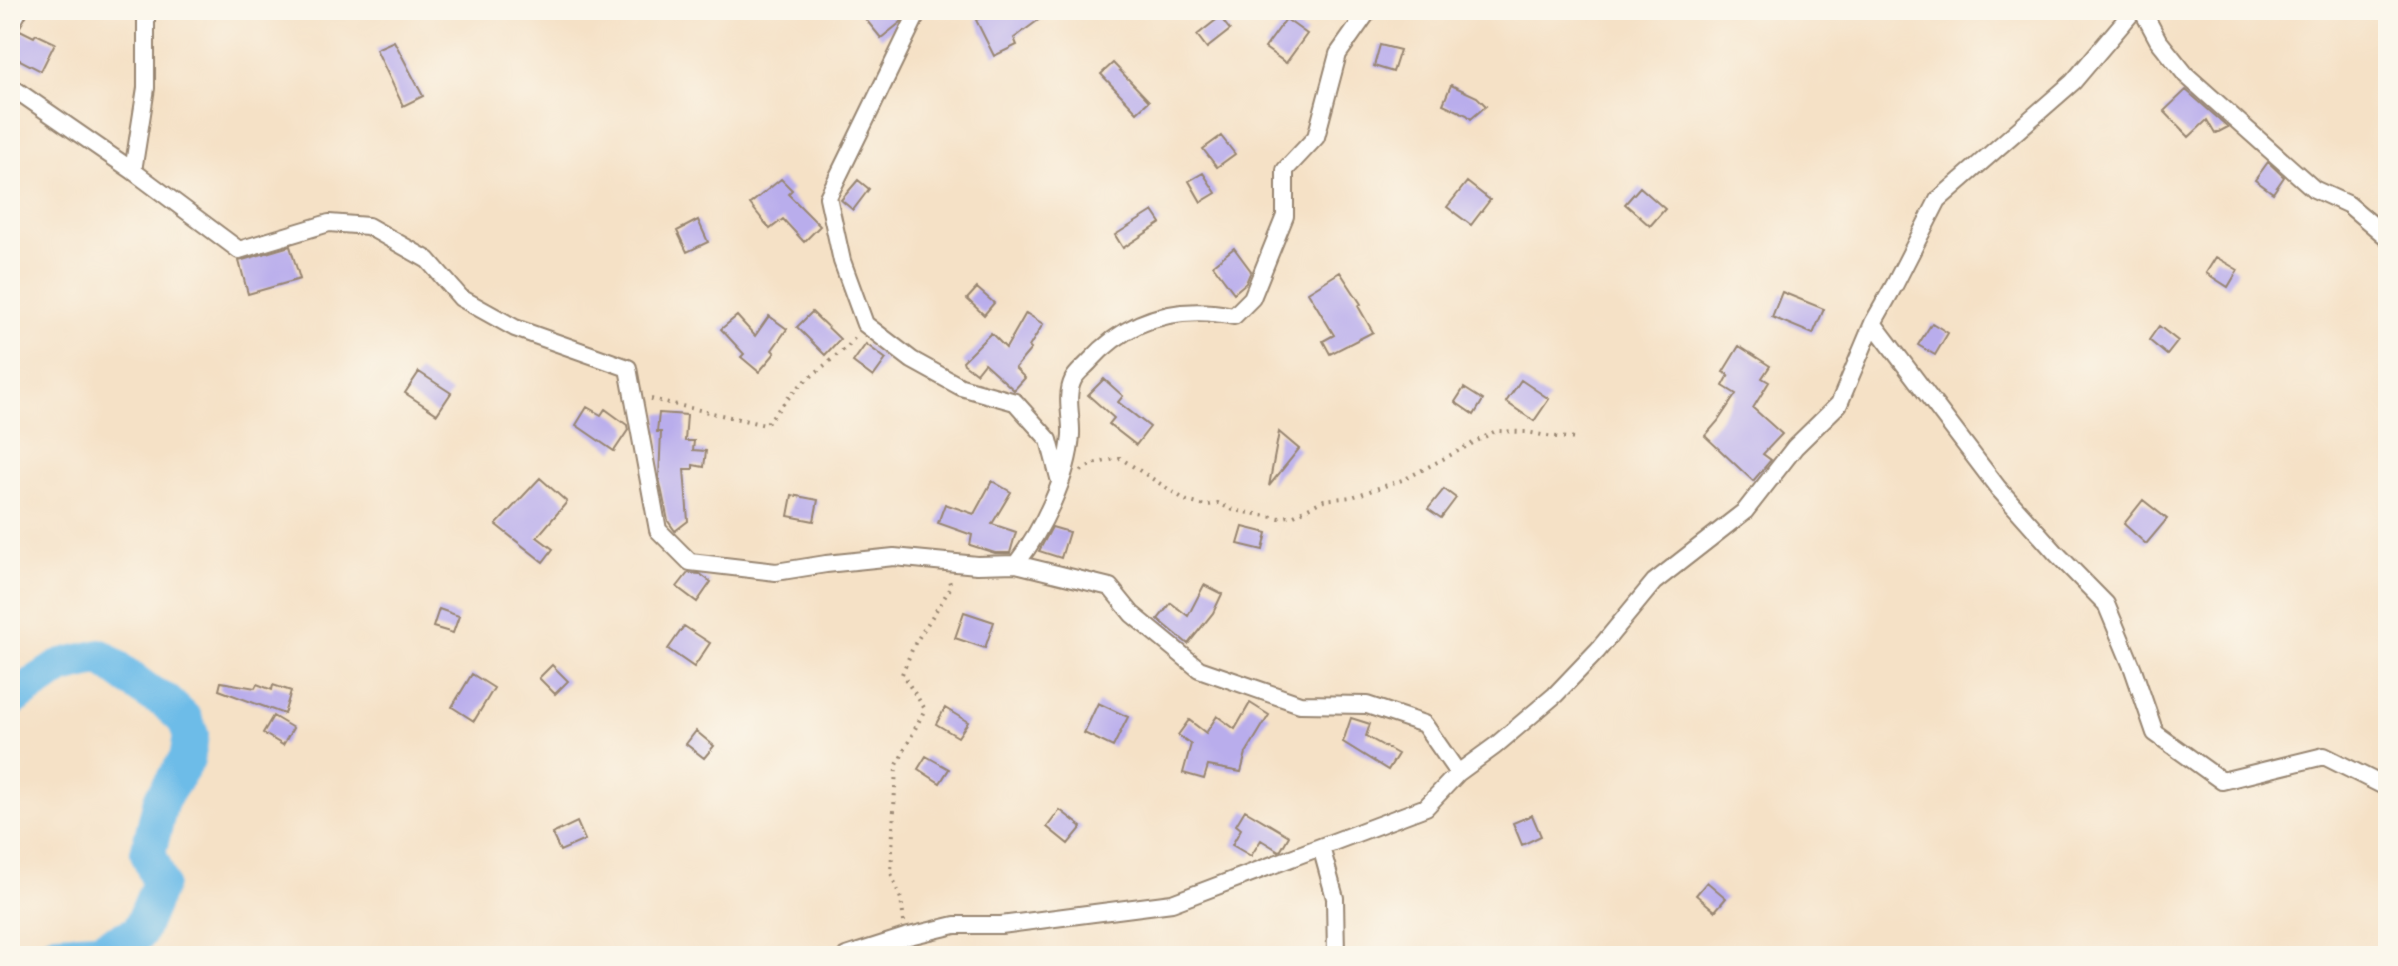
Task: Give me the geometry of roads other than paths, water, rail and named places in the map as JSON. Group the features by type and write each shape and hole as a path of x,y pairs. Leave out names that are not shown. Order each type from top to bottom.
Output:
{"street":[{"path":"10,26 19,10"},
{"path":"133,171 146,88 146,10"},
{"path":"919,10 828,197 842,261 865,324 912,360 961,387 1015,402 1049,440 1060,483"},
{"path":"1016,564 1028,549 1060,483 1071,436 1069,406 1073,380 1101,349 1134,325 1171,313 1212,312 1234,316 1252,298 1285,216 1285,170 1316,137 1338,54 1369,10"},
{"path":"846,956 955,925 1001,925 1172,903 1426,807 1458,773 1555,695 1598,650 1654,582 1745,511 1795,447 1839,404 1873,323 1938,200 2073,82 2134,10"},
{"path":"2142,10 2158,40 2186,75 2314,189 2349,205 2388,238"},
{"path":"10,86 133,171 239,250 329,223 368,226 428,260 461,298 515,328 628,368 658,530 690,562 776,572 894,557 977,565 1016,564 1110,587 1132,614 1199,669 1300,704 1367,705 1424,724 1458,773"},
{"path":"1873,323 1998,488 2106,604 2155,733 2222,781 2324,756 2388,788"},
{"path":"1321,847 1335,898 1336,956"}],"waterway":[{"path":"10,700 62,666 101,657 165,701 185,720 191,735 187,759 161,800 148,853 160,883 139,933 98,950 56,952 55,956"}]}
